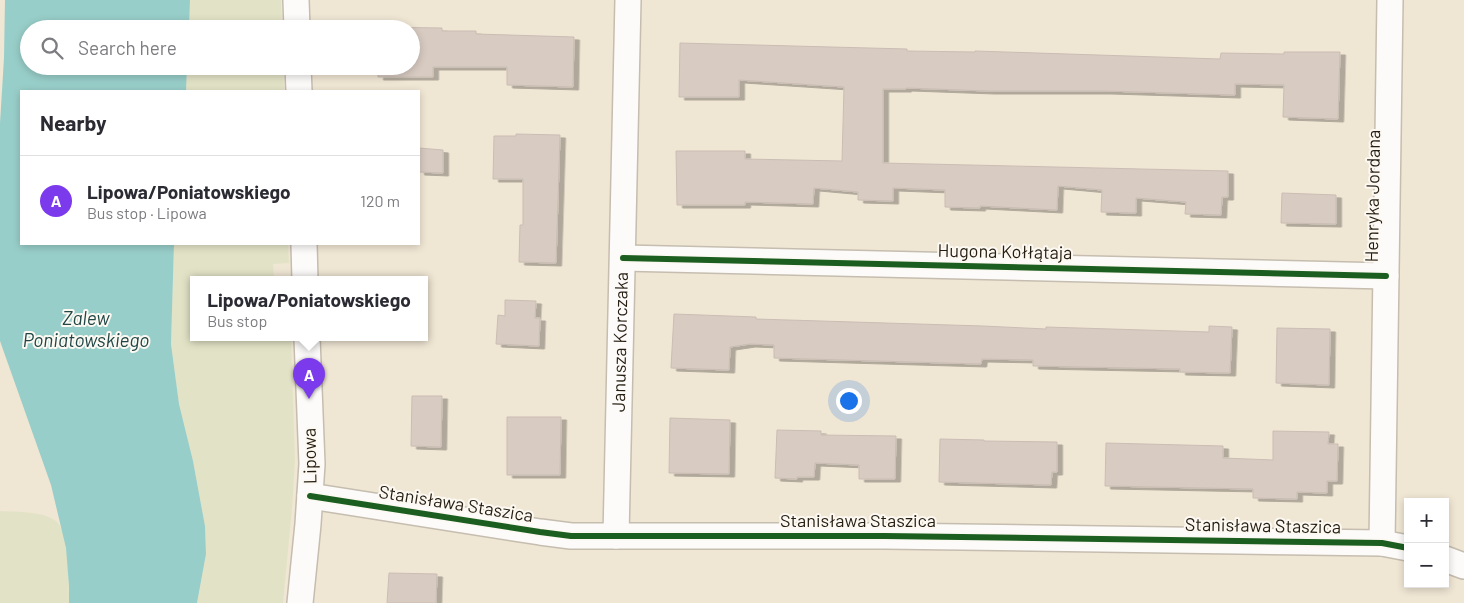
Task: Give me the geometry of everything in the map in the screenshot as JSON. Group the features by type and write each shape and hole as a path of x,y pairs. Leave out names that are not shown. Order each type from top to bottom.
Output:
{"street":[{"path":"296,0 297,20"},
{"name":"Janusza Korczaka","path":"616,536 628,0"},
{"name":"Henryka Jordana","path":"1382,543 1390,0"},
{"path":"298,75 299,90"},
{"path":"304,245 305,276"},
{"name":"Hugona Kołłątaja","path":"623,258 1386,276"},
{"name":"Lipowa","path":"300,603 312,464 307,341"},
{"name":"Stanisława Staszica","path":"310,496 571,536 885,536 1382,543 1404,547"},
{"path":"1449,561 1464,566"}],"green space":[{"path":"190,0 281,0 282,20 189,20"},
{"path":"187,75 283,75 284,90 186,90"},
{"path":"174,245 288,245 289,263 273,264 274,276 190,276 190,341 291,341 295,461 283,603 197,603 206,554 205,526 193,461 179,404 171,344"},
{"path":"0,511 38,514 52,518 57,522 61,528 66,548 69,603 0,603"}],"water":[{"name":"Zalew Poniatowskiego","path":"5,0 190,0 189,20 20,20 20,75 187,75 186,90 20,90 20,245 174,245 171,344 179,404 193,461 205,526 206,554 197,603 69,603 66,548 51,485 0,341 0,123"}],"building":[{"path":"420,28 442,28 442,31 476,31 476,34 574,37 573,87 507,85 507,67 433,67 433,77 378,77 378,75 420,75"},
{"path":"680,43 1220,59 1221,53 1284,54 1284,52 1340,52 1338,119 1283,117 1284,85 1235,84 1235,95 1106,91 883,89 883,163 1228,171 1228,197 1222,197 1221,215 1185,214 1186,202 1136,198 1136,213 1101,212 1102,190 1058,186 1057,210 980,206 980,208 945,207 945,190 893,188 893,201 858,200 858,192 814,188 813,204 745,202 745,205 677,205 676,151 745,151 745,159 842,161 844,87 739,80 739,97 679,97"},
{"path":"516,134 560,135 556,263 519,262 520,225 523,225 523,179 493,179 494,136 516,136"},
{"path":"420,148 443,150 443,173 420,172"},
{"path":"1282,193 1336,195 1336,224 1281,223"},
{"path":"505,300 536,301 535,318 540,318 539,346 496,344 498,315 505,316"},
{"path":"674,314 756,317 756,319 1046,329 1046,327 1209,332 1209,326 1232,327 1230,373 1180,372 1180,369 1033,366 1033,360 982,359 981,364 774,358 774,345 750,344 730,347 729,370 671,368"},
{"path":"1277,328 1330,329 1329,385 1276,383"},
{"path":"412,396 442,396 441,447 411,446"},
{"path":"507,417 561,417 560,475 507,475"},
{"path":"670,418 730,420 729,474 669,473"},
{"path":"777,430 821,431 821,435 896,436 895,479 859,479 859,465 815,463 814,477 797,477 797,479 775,478"},
{"path":"1273,431 1329,432 1328,444 1338,444 1337,481 1327,481 1327,493 1297,492 1297,499 1253,498 1253,489 1105,486 1106,443 1223,446 1223,458 1273,460"},
{"path":"940,439 1057,442 1057,472 1052,472 1051,485 939,482"},
{"path":"389,573 437,574 436,603 387,603"}],"cycle path":[{"path":"623,258 1386,276"},
{"path":"310,496 571,536 885,536 1382,543 1404,547"}],"place":[{"name":"Lipowa/Poniatowskiego","path":"309,399"}]}
